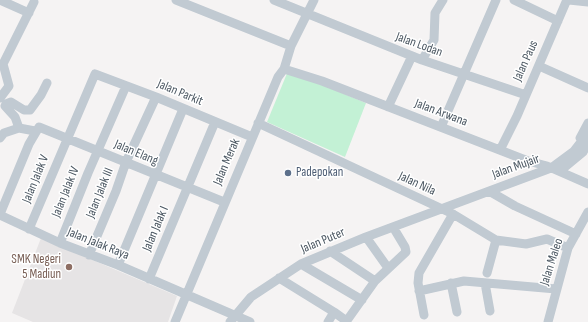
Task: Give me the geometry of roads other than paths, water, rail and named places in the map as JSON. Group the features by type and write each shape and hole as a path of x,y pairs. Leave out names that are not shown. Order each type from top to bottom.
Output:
{"street":[{"path":"0,0 29,13"},
{"path":"176,0 200,4 291,46"},
{"name":"Jalan Lodan","path":"274,0 422,60 526,95"},
{"name":"Jalan Merak","path":"175,322 258,123 278,77 284,69 291,46 306,13 314,0"},
{"path":"422,60 434,40 435,13 443,0"},
{"path":"441,127 496,0"},
{"path":"514,0 558,21"},
{"name":"Jalan Paus","path":"500,150 539,66 564,6 569,0 588,2"},
{"path":"0,98 8,86 2,63 34,2"},
{"path":"388,107 412,56"},
{"path":"539,66 588,88"},
{"name":"Jalan Arwana","path":"284,69 528,161 553,169 588,184"},
{"name":"Jalan Parkit","path":"97,74 252,137"},
{"name":"Jalan Jalak V","path":"29,229 94,75 97,74"},
{"path":"0,138 4,133 19,128 15,117 3,110 8,102 11,102 24,110 30,110 42,95 47,83"},
{"name":"Jalan Jalak IV","path":"60,243 126,86"},
{"name":"Jalan Jalak III","path":"89,255 116,191 126,162 156,97"},
{"path":"118,265 183,109"},
{"name":"Jalan Jalak I","path":"149,279 215,122"},
{"name":"Jalan Nila","path":"258,123 453,214 496,240 522,244 547,239 568,248"},
{"path":"553,169 576,143 588,123"},
{"name":"Jalan Elang","path":"19,128 37,129 68,139 188,189 224,202"},
{"path":"0,215 37,129"},
{"name":"Jalan Mujair","path":"441,209 553,169 574,151 588,133"},
{"path":"553,169 583,152 588,143"},
{"path":"489,191 515,206 576,234"},
{"name":"Jalan Puter","path":"233,319 251,297 301,264 330,251 441,209"},
{"name":"Jalan Maleo","path":"548,322 568,248 588,212"},
{"path":"424,315 419,291 419,273 453,214"},
{"name":"Jalan Jalak Raya","path":"0,215 60,243 118,265 186,295 233,319 250,322"},
{"path":"279,278 347,320 375,281 406,250 393,227"},
{"path":"366,237 388,268"},
{"path":"487,273 496,240"},
{"path":"330,251 375,281"},
{"path":"301,264 362,300"},
{"path":"419,291 464,281 556,289"},
{"path":"451,283 457,312"},
{"path":"485,283 490,311"},
{"path":"328,322 334,312"}],"place":[{"name":"Padepokan","path":"288,173"},
{"name":"SMK Negeri 5 Madiun","path":"69,267"}]}
